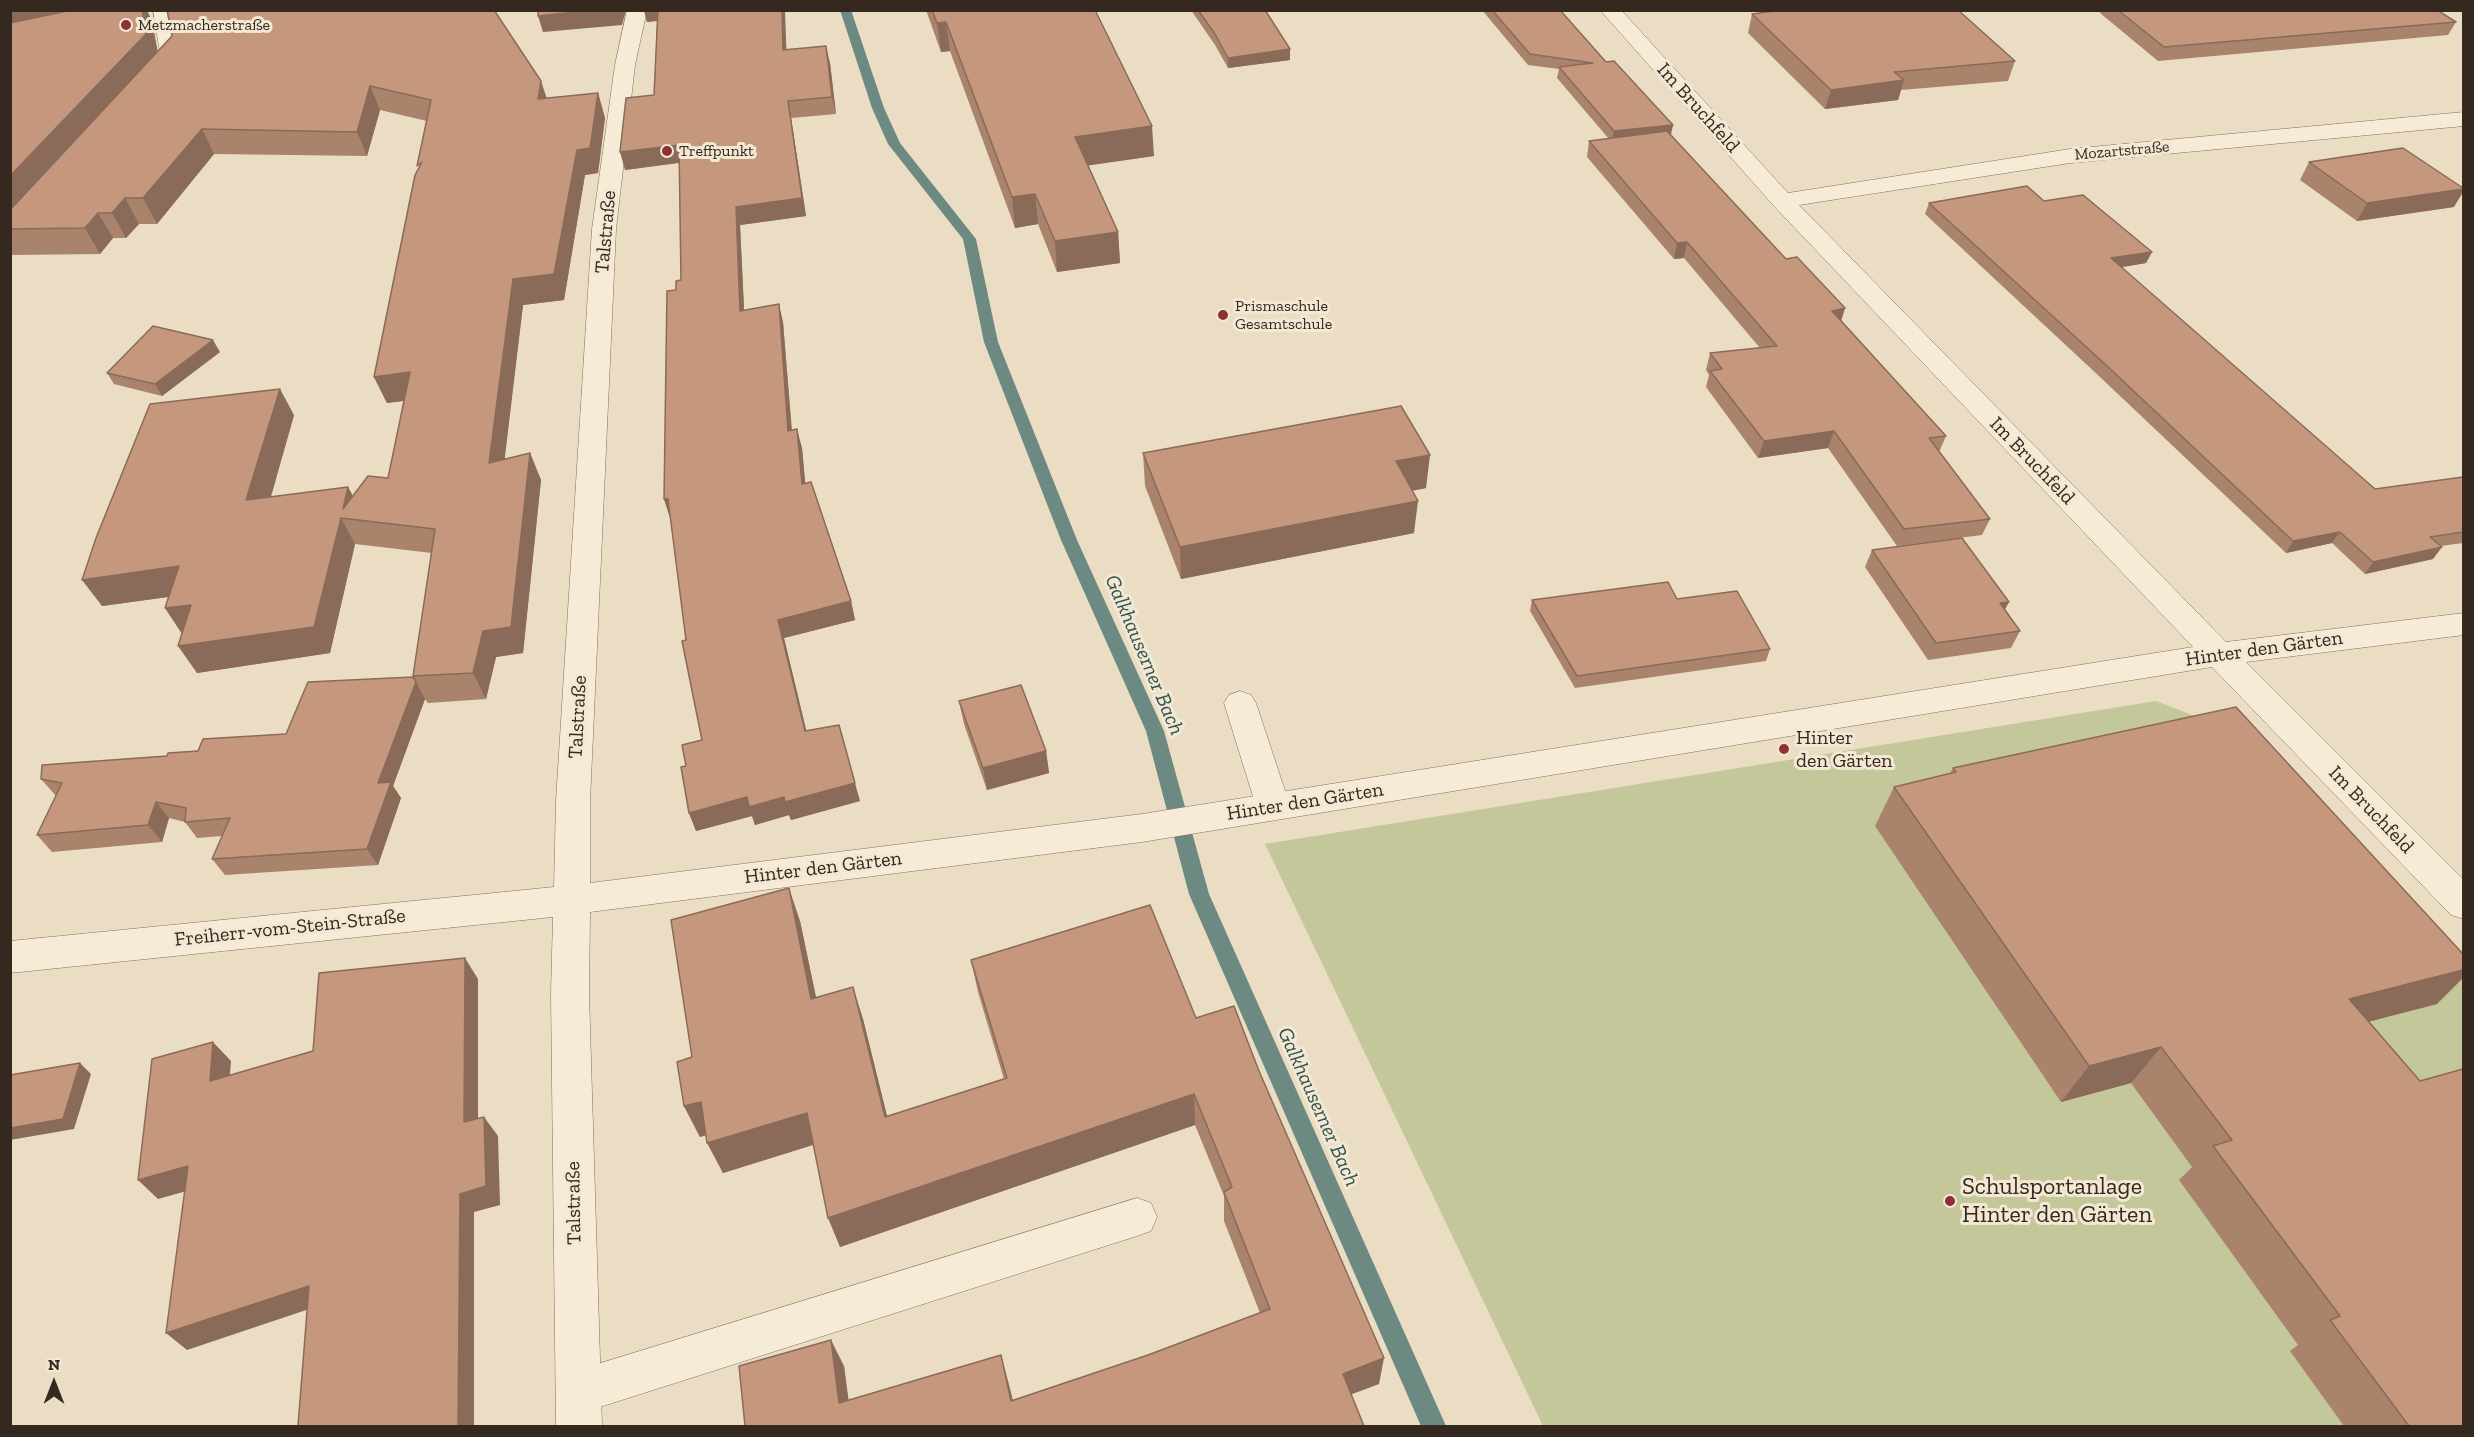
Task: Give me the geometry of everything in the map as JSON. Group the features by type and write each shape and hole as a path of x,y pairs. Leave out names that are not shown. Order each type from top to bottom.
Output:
{"street":[{"name":"Talstraße","path":"578,1409 570,994 573,801 604,229 625,65 637,10"},
{"name":"Im Bruchfeld","path":"1610,10 1782,201 2218,654 2463,904"},
{"path":"139,95 171,60 156,12"},
{"name":"Mozartstraße","path":"1782,201 2070,156 2463,119"},
{"name":"Hinter den Gärten","path":"570,900 1142,828 2218,654 2463,624"},
{"name":"Freiherr-vom-Stein-Straße","path":"10,957 570,900"}],"lane":[{"path":"1240,703 1273,806"},
{"path":"578,1409 1137,1216"}],"green space":[{"name":"Schulsportanlage Hinter den Gärten","path":"2156,701 2228,729 2463,976 2463,1426 1543,1426 1265,844"}],"building":[{"path":"72,10 142,10 146,34 10,176 10,23"},
{"path":"167,10 494,10 541,81 538,99 598,93 590,148 577,150 554,274 513,279 489,463 530,453 511,627 483,631 473,673 413,676 435,529 341,518 314,627 178,646 191,605 165,608 179,566 82,580 96,538 150,404 280,389 246,500 348,487 343,509 368,476 388,478 410,372 374,377 415,175 422,162 417,166 431,100 370,86 357,132 202,129 143,198 125,198 112,213 98,213 85,228 10,229 10,210 172,36"},
{"path":"538,10 593,10 538,16"},
{"path":"658,10 782,10 783,50 826,46 832,97 788,101 802,198 736,207 740,311 779,304 788,431 797,429 802,484 811,482 851,601 778,620 805,731 839,725 855,783 785,802 784,797 749,807 747,797 689,813 681,767 686,766 682,745 702,740 682,641 686,640 668,499 664,499 667,291 676,290 676,281 681,280 679,145 620,152 626,98 654,95"},
{"path":"932,10 1095,10 1152,126 1075,137 1118,232 1055,241 1035,194 1012,197 946,22 937,23"},
{"path":"1198,10 1265,10 1290,49 1228,58"},
{"path":"1492,10 1560,10 1606,62 1614,61 1673,125 1614,131 1559,67 1593,63 1530,54"},
{"path":"1782,10 1958,10 2015,61 1894,72 1904,80 1831,90 1752,14"},
{"path":"2118,10 2437,10 2456,22 2164,47"},
{"path":"1667,131 1786,259 1797,257 1845,308 1832,311 1946,436 1929,438 1990,519 1904,529 1834,431 1764,441 1710,371 1722,369 1710,353 1777,346 1687,242 1677,243 1589,141"},
{"path":"2403,148 2463,189 2367,203 2309,162"},
{"path":"2027,186 2044,201 2083,195 2152,252 2111,258 2375,489 2463,477 2463,532 2430,537 2442,547 2373,562 2340,532 2293,541 1929,203"},
{"path":"153,326 213,340 155,384 107,373"},
{"path":"1401,406 1430,455 1396,461 1418,501 1180,547 1143,453"},
{"path":"1962,538 2009,602 2000,603 2020,631 1936,643 1872,550"},
{"path":"1668,582 1677,599 1737,591 1770,649 1577,676 1532,600"},
{"path":"413,677 416,682 378,783 391,782 367,849 212,859 230,818 185,822 186,808 156,802 148,825 37,835 62,783 41,779 42,765 167,756 168,753 198,751 203,739 286,734 308,682"},
{"path":"1021,685 1046,751 983,768 959,701"},
{"path":"2236,707 2463,954 2463,970 2349,999 2420,1081 2463,1069 2463,1426 2409,1426 2330,1320 2340,1316 2213,1146 2232,1140 2161,1047 2089,1066 1894,787 1956,772 1953,768"},
{"path":"789,888 811,999 853,987 885,1117 1007,1078 971,960 1150,905 1196,1018 1234,1006 1259,1071 1384,1358 1343,1374 1364,1426 745,1426 739,1366 831,1340 839,1403 1001,1355 1011,1401 1148,1355 1270,1309 1224,1192 1232,1187 1194,1094 828,1218 807,1113 707,1143 701,1102 684,1106 677,1062 692,1057 671,920"},
{"path":"465,958 464,1122 484,1117 486,1186 460,1194 458,1426 298,1426 309,1286 166,1333 188,1166 138,1180 152,1059 213,1042 210,1081 313,1051 319,973"},
{"path":"80,1063 63,1119 10,1128 10,1075"}],"waterway":[{"name":"Galkhauserner Bach","path":"845,10 878,108 894,144 969,239 991,342 1069,540 1155,731 1199,894 1434,1426"}],"place":[{"name":"Metzmacherstraße","path":"126,25"},
{"name":"Treffpunkt","path":"667,151"},
{"name":"Prismaschule Gesamtschule","path":"1223,315"},
{"name":"Hinter den Gärten","path":"1784,749"},
{"name":"Schulsportanlage Hinter den Gärten","path":"1950,1201"}]}
